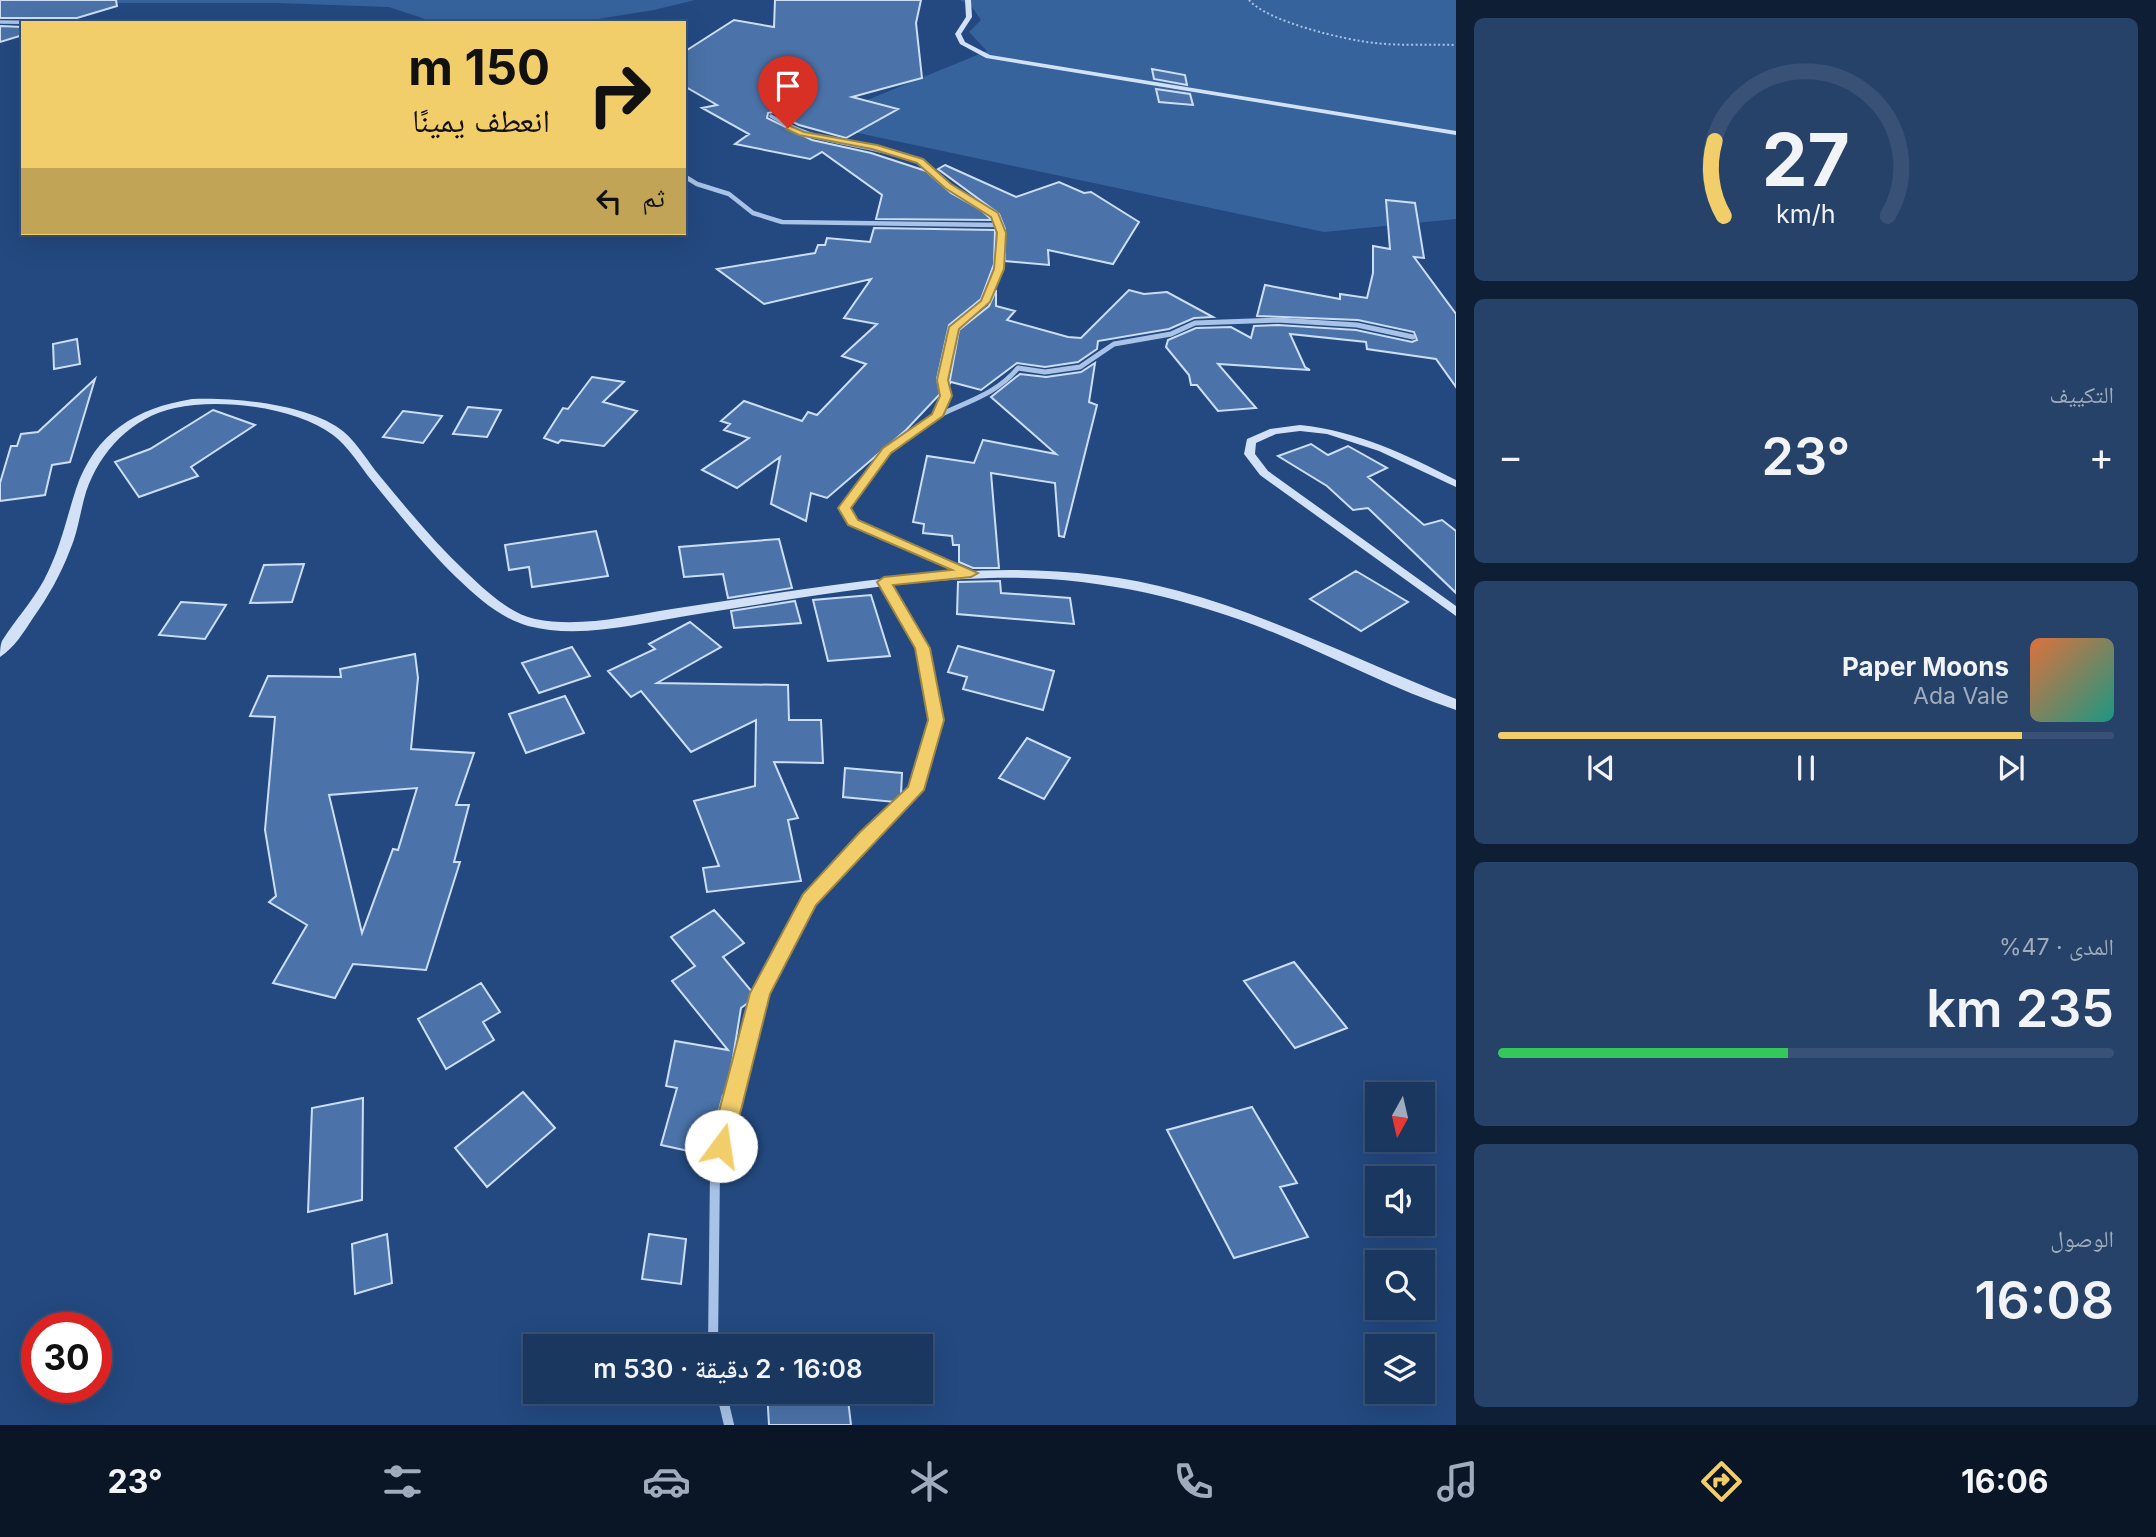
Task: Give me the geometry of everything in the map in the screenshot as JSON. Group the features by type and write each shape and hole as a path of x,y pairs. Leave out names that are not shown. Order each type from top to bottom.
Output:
{"main road":[{"path":"968,0 969,17 958,34 962,43 988,57 1456,133"},
{"path":"0,652 45,589 64,552 85,482 114,435 132,419 162,406 194,401 242,402 281,408 315,419 340,434 480,594 523,620 563,626 608,623 884,582 971,573 1038,572 1097,579 1173,594 1222,608 1456,705"},
{"path":"1456,484 1384,449 1325,431 1283,429 1265,432 1251,441 1249,454 1264,473 1456,612"}],"street":[{"path":"0,22 21,22"},
{"path":"771,116 802,134 874,147 920,161 948,186 995,215 1001,233 999,269 985,302 954,327 942,380 946,396 937,416"},
{"path":"686,177 697,184 729,194 753,213 782,222 997,225"},
{"path":"971,573 853,523 844,508 887,451 937,416 1004,385 1018,368 1045,372 1080,367 1114,344 1171,334 1195,323 1278,320 1357,325 1413,337"},
{"path":"713,1334 715,1171 760,993 809,900 867,837 916,790 936,720 922,648 884,582"},
{"path":"725,1404 729,1425"}],"path":[{"path":"1249,0 1257,9 1283,21 1374,43 1410,46 1456,45"}],"shaded area":[{"path":"63,0 695,0 654,10 585,21 431,21 389,7 277,3 90,3"},
{"path":"960,0 1456,0 1456,219 1324,232 811,123 987,51 969,32 981,20 972,7"}],"building":[{"path":"0,0 116,0 117,6 77,18 0,18"},
{"path":"775,0 921,0 916,23 922,78 852,97 898,109 846,138 799,125 773,112 768,113 767,118 812,140 871,153 926,171 951,193 981,210 992,220 876,219 882,195 822,152 810,159 735,144 749,134 702,108 717,105 686,87 686,51 734,20 774,27"},
{"path":"0,26 21,27 21,36 0,42"},
{"path":"1152,69 1185,75 1187,85 1154,79"},
{"path":"1156,89 1190,94 1193,105 1159,102"},
{"path":"945,165 1016,197 1059,182 1084,193 1091,192 1139,222 1113,264 1048,250 1049,265 1005,261 1005,229 999,214 938,169"},
{"path":"1386,200 1415,203 1424,258 1414,257 1456,314 1456,387 1436,359 1367,349 1366,342 1290,334 1305,367 1310,370 1218,364 1256,408 1218,411 1197,385 1191,385 1189,375 1166,347 1168,340 1196,328 1231,327 1251,338 1254,326 1278,325 1356,330 1412,342 1417,340 1414,332 1358,320 1257,316 1265,285 1340,299 1340,294 1367,298 1373,273 1373,246 1390,249"},
{"path":"874,228 995,230 994,264 981,299 949,325 937,379 940,394 906,430 827,498 811,493 806,521 771,504 780,457 737,488 702,470 749,438 724,430 730,424 721,421 744,401 802,421 808,412 817,415 866,364 842,356 877,324 844,318 871,279 764,304 717,269 815,253 818,245 825,245 827,238 870,242"},
{"path":"996,290 996,306 1015,311 1007,320 1068,337 1081,338 1129,290 1144,294 1167,292 1213,317 1194,318 1169,329 1098,341 1097,349 1078,362 1045,367 1017,363 981,390 951,382 949,385 959,330 989,306"},
{"path":"77,339 80,364 54,369 53,344"},
{"path":"1095,363 1089,402 1097,405 1064,537 1059,536 1055,483 991,473 999,568 973,568 959,562 959,545 953,545 952,536 923,533 924,524 913,522 927,456 974,463 983,440 1056,454 991,397 1020,374 1046,377 1081,372"},
{"path":"592,377 624,382 603,402 637,411 604,446 561,440 558,443 544,438 563,408 568,409"},
{"path":"95,379 70,462 52,465 45,495 0,501 0,483 11,446 17,446 21,434 38,432"},
{"path":"468,407 501,410 487,437 453,434"},
{"path":"213,410 255,425 191,467 198,476 139,497 115,462 150,449"},
{"path":"403,411 442,416 423,443 383,437"},
{"path":"1311,444 1328,455 1348,446 1387,468 1368,477 1424,525 1442,520 1456,531 1456,593 1368,508 1353,510 1327,486 1278,456"},
{"path":"596,531 608,576 532,587 529,567 509,570 505,545"},
{"path":"779,539 792,588 728,598 723,574 684,577 679,547"},
{"path":"304,564 292,602 250,603 264,565"},
{"path":"1356,571 1408,602 1361,631 1310,599"},
{"path":"1000,581 1001,593 1070,598 1074,624 957,614 958,582"},
{"path":"871,595 890,656 828,661 813,600"},
{"path":"795,601 801,623 734,628 731,611"},
{"path":"181,602 226,605 205,639 159,635"},
{"path":"690,622 721,647 657,683 788,685 789,720 821,720 823,763 774,762 798,818 788,820 801,881 707,892 703,868 719,866 694,801 755,786 756,720 691,752 641,691 631,697 608,671 655,649 649,644"},
{"path":"958,646 1054,671 1043,710 963,689 967,677 948,672"},
{"path":"572,647 590,676 539,693 522,663"},
{"path":"415,654 418,678 411,749 474,753 456,805 469,805 454,862 460,862 426,970 353,964 335,998 273,983 307,925 269,902 276,896 265,830 275,717 250,716 268,676 341,677 340,669","holes":["417,788 398,850 393,849 362,933 329,795"]},
{"path":"565,696 584,733 526,753 509,714"},
{"path":"1027,738 1070,758 1044,799 999,778"},
{"path":"845,768 902,773 901,795 895,802 843,797"},
{"path":"714,910 744,943 723,957 753,993 752,1000 741,1008 727,1094 723,1095 707,1155 661,1145 677,1088 666,1086 675,1041 728,1050 672,981 695,966 671,937"},
{"path":"1294,962 1347,1028 1295,1048 1244,981"},
{"path":"481,983 500,1012 483,1022 494,1040 446,1069 418,1019"},
{"path":"523,1092 555,1128 487,1187 455,1148"},
{"path":"363,1098 362,1200 308,1212 312,1108"},
{"path":"1252,1107 1297,1183 1280,1187 1308,1237 1234,1258 1167,1130"},
{"path":"387,1234 392,1283 355,1294 352,1244"},
{"path":"649,1234 686,1239 681,1284 642,1279"},
{"path":"768,1404 849,1404 851,1425 769,1425"}],"route":[{"path":"721,1146 760,993 809,900 867,837 916,790 936,720 922,648 884,582 971,573 853,523 844,508 887,451 937,416 946,396 942,380 954,327 985,302 999,269 1001,233 995,215 948,186 920,161 874,147 802,134 788,128"}]}
